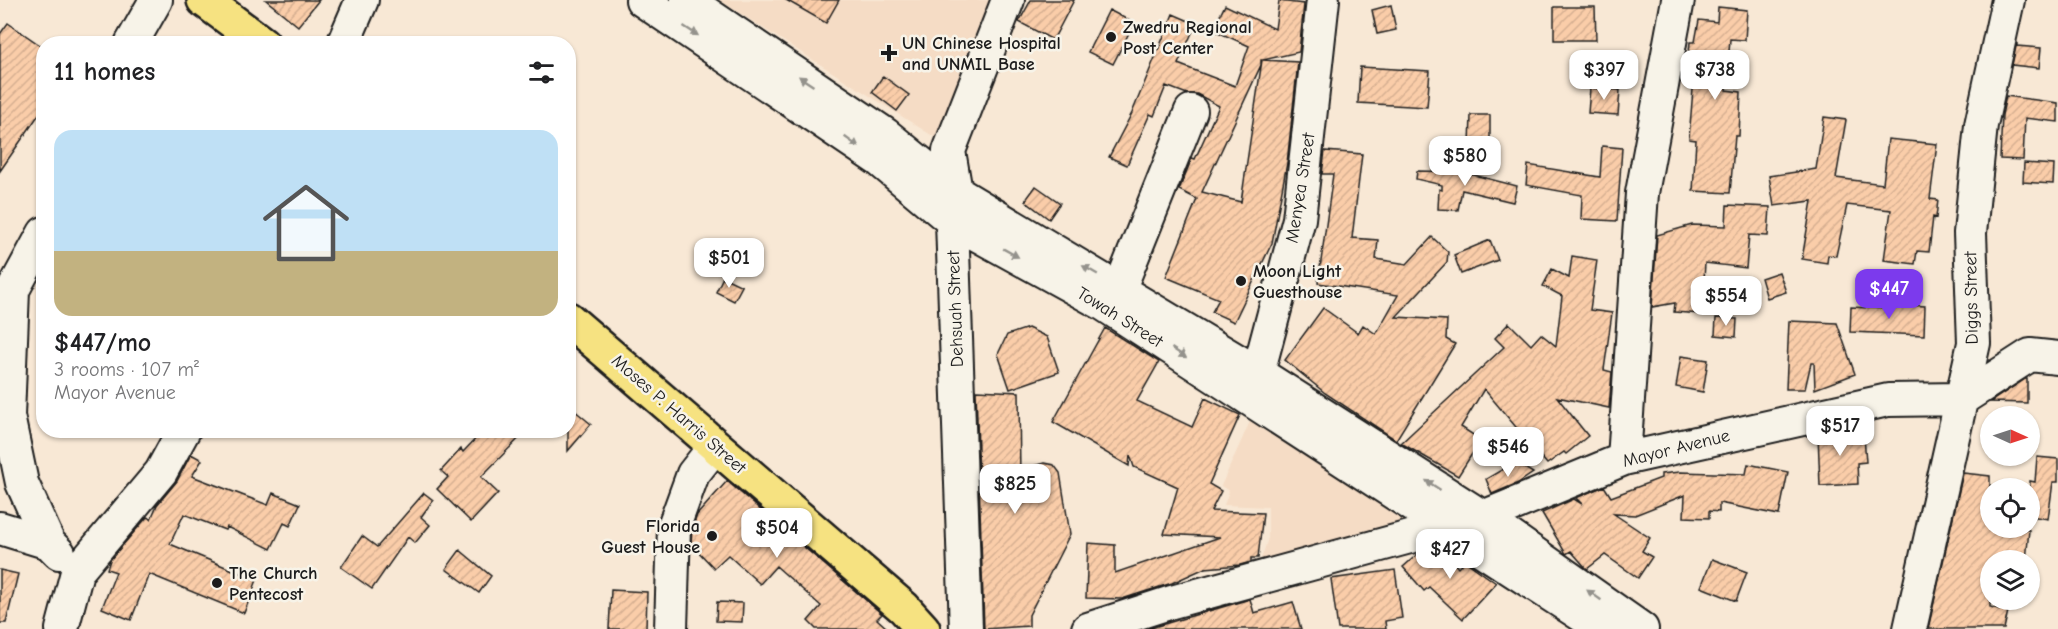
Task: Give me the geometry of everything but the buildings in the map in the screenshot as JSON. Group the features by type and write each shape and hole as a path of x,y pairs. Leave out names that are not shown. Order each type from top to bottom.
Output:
{"highway":[{"path":"204,0 252,36"},
{"name":"Moses P. Harris Street","path":"576,327 904,608 923,629"}],"street":[{"path":"136,36 156,0"},
{"path":"346,36 362,0"},
{"name":"Towah Street","path":"642,0 879,160 954,206 1603,629"},
{"name":"Towah Street","path":"687,0 885,134 954,206 1120,288 1483,517 1642,629"},
{"name":"Dehsuah Street","path":"966,629 954,206 949,151 1008,0"},
{"name":"Menyea Street","path":"1258,373 1299,219 1323,0"},
{"path":"1624,459 1642,193 1678,0"},
{"name":"Diggs Street","path":"1910,629 1974,343 1970,233 1981,125 2008,0"},
{"path":"1120,288 1191,111"},
{"path":"36,248 13,290 8,416 22,483 49,543 77,572"},
{"path":"1962,399 2030,355 2058,358"},
{"name":"Mayor Avenue","path":"1088,629 1172,602 1483,517 1624,459 1888,400 1962,399"},
{"path":"62,629 77,572 161,472 180,438"},
{"path":"671,629 674,526 693,474 715,446"},
{"path":"0,528 49,543"}],"shaded area":[{"name":"UN Chinese Hospital and UNMIL Base","path":"719,0 994,0 939,140"},
{"path":"1256,408 1418,517 1259,566 1268,538 1268,507 1224,505 1229,491 1221,486"}],"place":[{"name":"Zwedru Regional Post Center","path":"1111,37"},
{"name":"UN Chinese Hospital and UNMIL Base","path":"889,53"},
{"name":"Moon Light Guesthouse","path":"1241,281"},
{"name":"Florida Guest House","path":"712,536"},
{"name":"The Church Pentecost","path":"217,583"}]}
